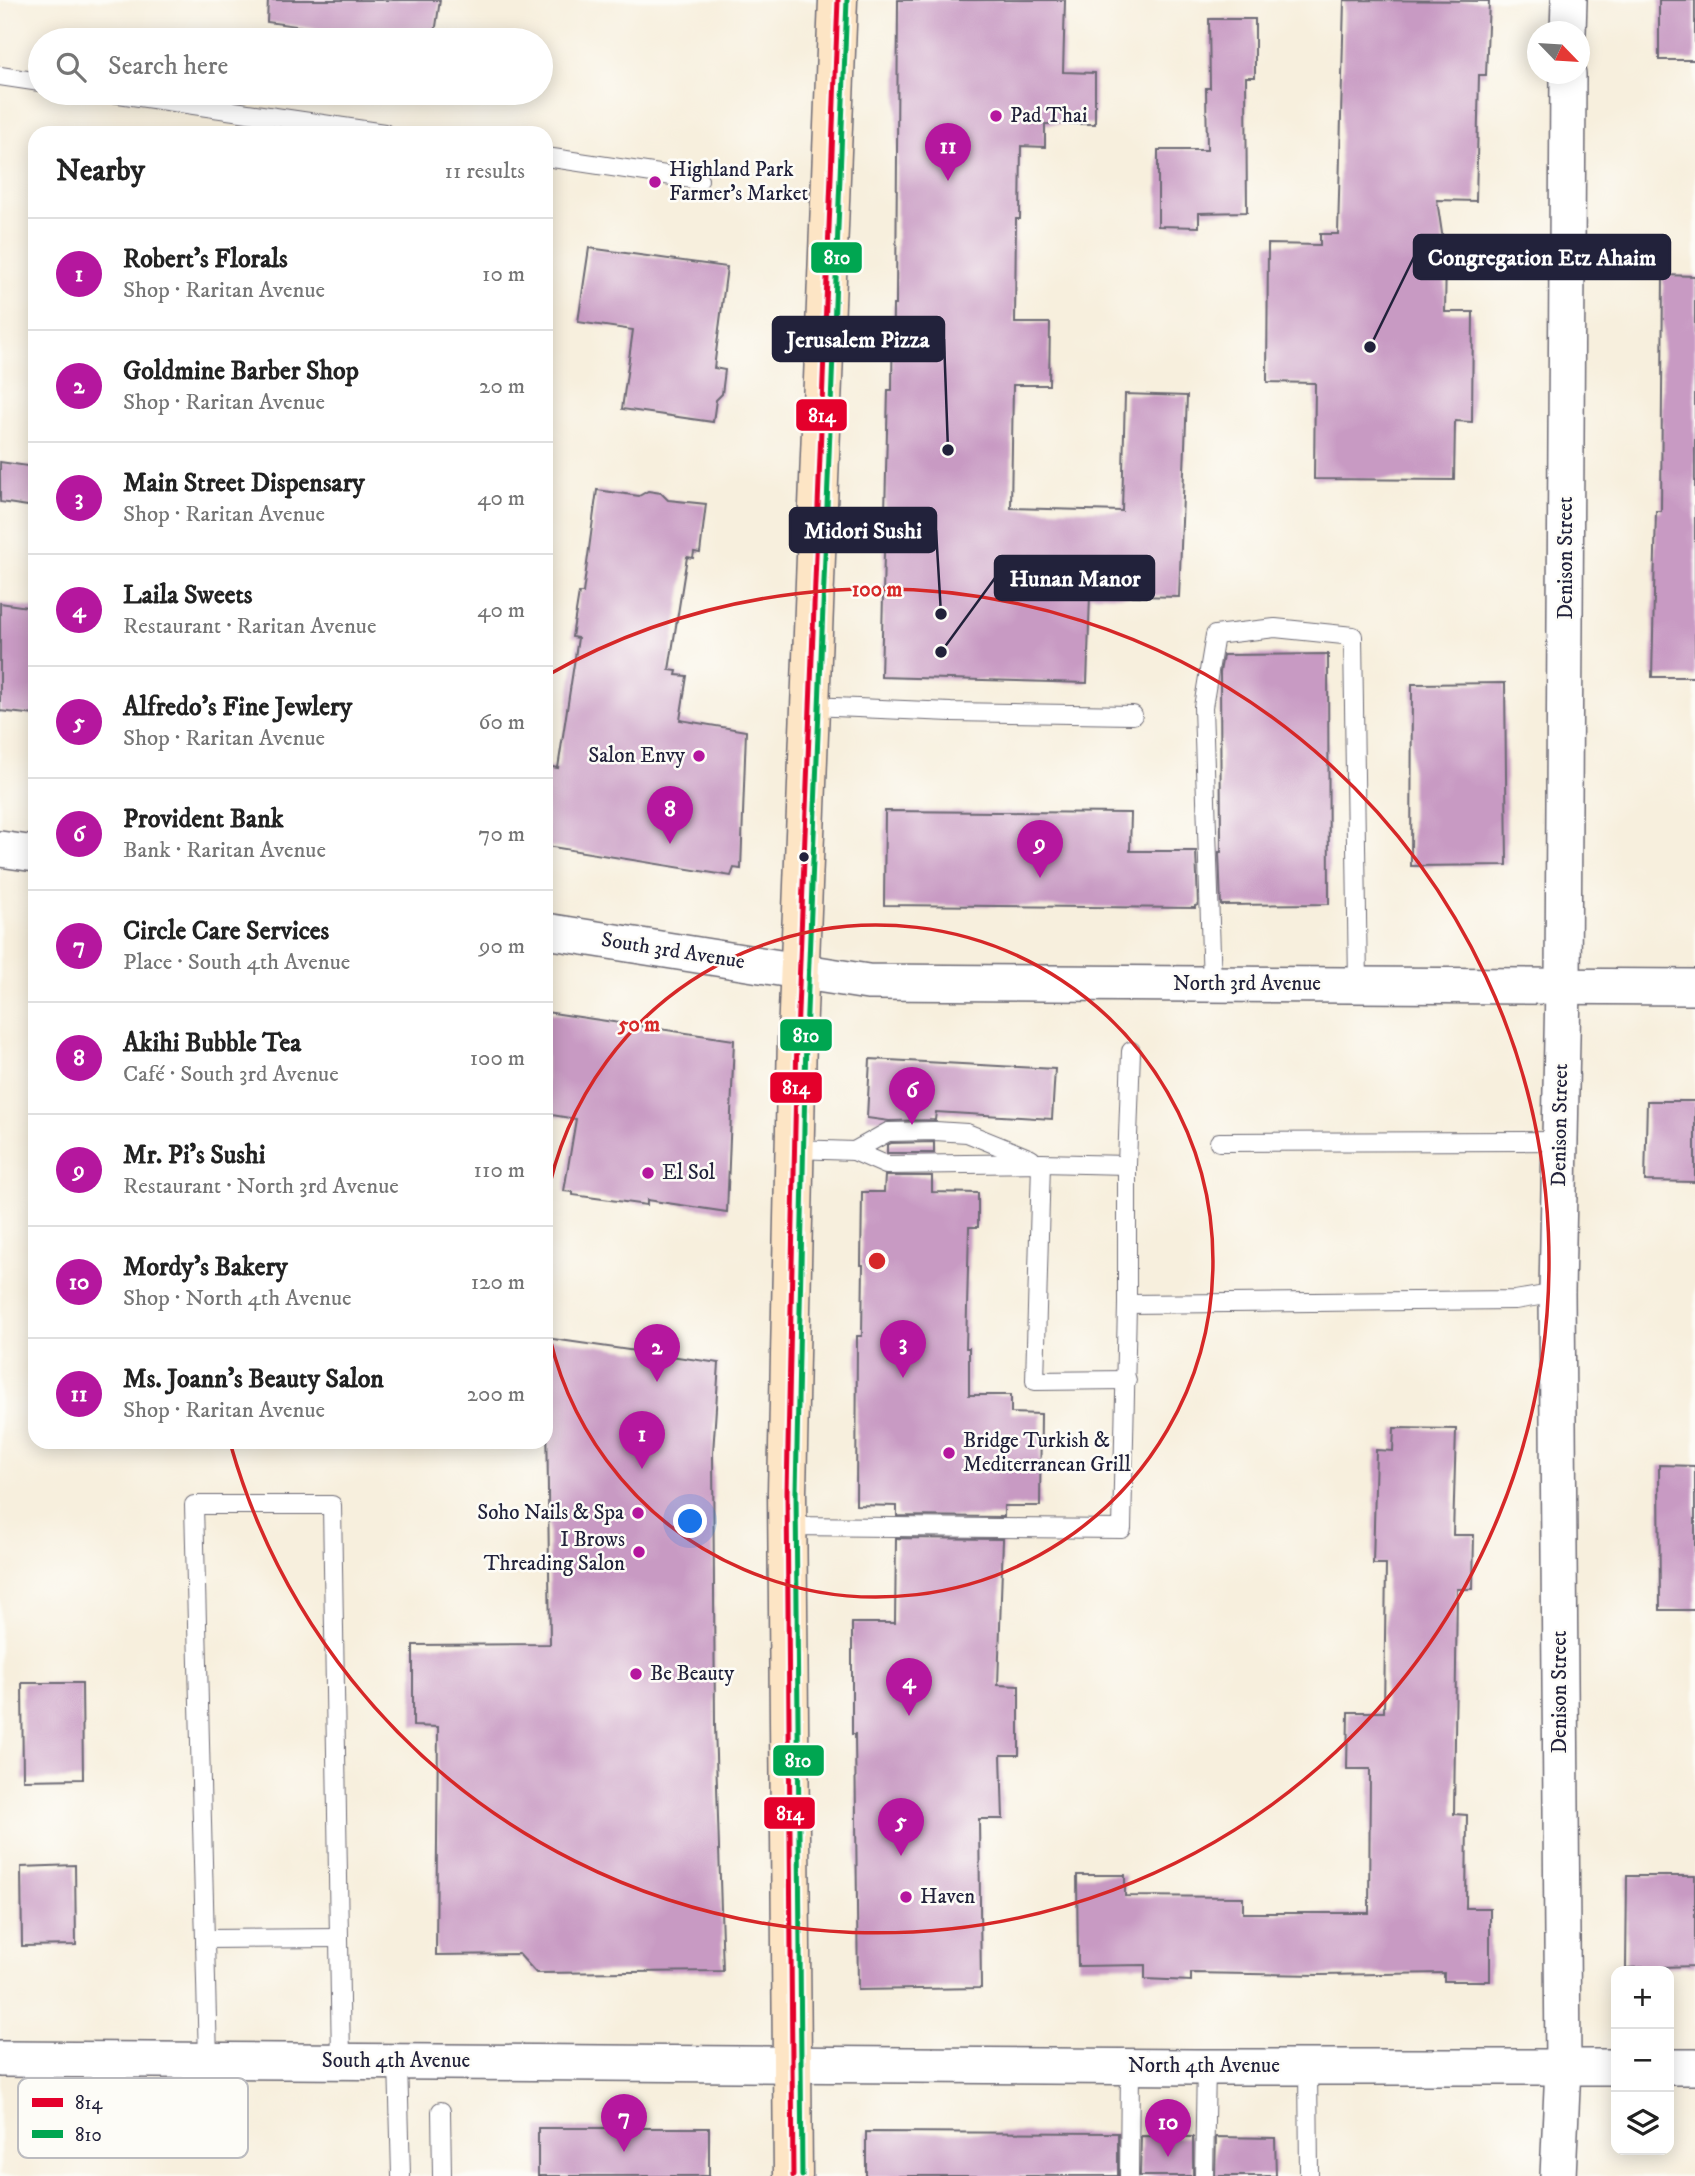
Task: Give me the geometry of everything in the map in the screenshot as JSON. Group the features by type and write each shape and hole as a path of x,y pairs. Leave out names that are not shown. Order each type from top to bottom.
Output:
{"main road":[{"path":"793,2176 787,1526 795,1149 838,0"}],"street":[{"path":"1568,21 1569,0"},
{"name":"Denison Street","path":"1558,2176 1563,2067 1557,1293 1563,987 1568,84"},
{"path":"0,849 28,853"},
{"name":"South 3rd Avenue","path":"553,932 801,970"},
{"name":"North 3rd Avenue","path":"801,970 869,982 1695,987"},
{"name":"South 4th Avenue","path":"0,2059 791,2064"},
{"name":"North 4th Avenue","path":"791,2064 1611,2067"},
{"path":"1674,2067 1695,2067"}],"lane":[{"path":"0,76 28,80"},
{"path":"193,105 336,126"},
{"path":"553,158 699,180"},
{"path":"1212,984 1203,707 1215,635 1275,628 1353,636 1358,985"},
{"path":"811,706 1133,715"},
{"path":"787,1526 1122,1529 1127,1380 1127,1165 1131,1051"},
{"path":"855,1151 888,1132 967,1133 1041,1163"},
{"path":"1219,1142 1560,1141"},
{"path":"795,1149 855,1151 886,1165 1127,1165"},
{"path":"1041,1163 1035,1381 1127,1380"},
{"path":"1127,1304 1515,1300 1557,1293"},
{"path":"208,2060 194,1505 332,1505 341,2061"},
{"path":"205,1939 338,1938"},
{"path":"398,2061 401,2176"},
{"path":"1129,2176 1130,2066"},
{"path":"1204,2176 1206,2066"},
{"path":"1308,2066 1309,2176"},
{"path":"442,2111 442,2176"}],"building":[{"path":"268,0 440,0 436,28 310,28 267,22"},
{"path":"898,0 1065,0 1063,72 1095,73 1095,124 1045,124 1045,147 1021,146 1020,219 1016,219 1015,323 1050,323 1049,385 1013,385 1011,508 1122,511 1125,394 1187,396 1179,597 1090,595 1087,683 881,677 888,390 892,390 893,305 896,305"},
{"path":"1344,0 1489,1 1486,75 1479,75 1476,201 1437,200 1446,260 1445,312 1473,312 1472,422 1455,421 1454,480 1314,479 1315,383 1267,382 1268,244 1320,245 1320,234 1338,234"},
{"path":"1659,0 1695,0 1695,60 1659,60"},
{"path":"1209,19 1255,19 1255,77 1246,77 1247,212 1199,213 1199,227 1158,226 1158,150 1207,150"},
{"path":"589,248 727,267 714,368 725,370 722,394 716,400 713,422 622,409 633,330 578,322"},
{"path":"1663,275 1695,276 1695,677 1652,677 1656,511 1661,511"},
{"path":"0,462 28,466 28,506 0,502"},
{"path":"597,490 639,496 648,491 661,493 668,500 706,504 700,553 694,552 693,558 687,557 669,670 677,671 676,675 687,676 680,720 746,731 741,869 734,868 731,876 553,847 553,767 558,768 578,638 572,637 579,593 583,593"},
{"path":"0,603 28,607 28,714 0,711"},
{"path":"1328,654 1329,904 1221,905 1220,672 1223,655"},
{"path":"1505,683 1507,865 1411,866 1412,684"},
{"path":"885,811 1131,813 1130,851 1196,851 1198,905 1195,908 884,905"},
{"path":"553,1013 734,1040 727,1212 647,1200 647,1205 573,1195 573,1192 564,1191 576,1119 553,1115"},
{"path":"870,1059 1055,1069 1052,1119 936,1112 935,1120 889,1121 867,1118"},
{"path":"1647,1101 1695,1101 1695,1182 1645,1181"},
{"path":"934,1142 934,1153 887,1153 887,1145 891,1143"},
{"path":"885,1176 932,1176 932,1192 978,1193 978,1227 969,1227 966,1348 969,1348 969,1395 1011,1395 1011,1413 1041,1414 1040,1506 1004,1506 1004,1517 897,1516 897,1506 856,1505 857,1336 862,1336 862,1192 884,1192"},
{"path":"553,1339 719,1363 713,1453 715,1725 723,1971 536,1973 519,1954 436,1955 438,1727 413,1726 413,1645 550,1644 547,1449 553,1449"},
{"path":"1394,1428 1456,1429 1453,1535 1474,1535 1473,1589 1457,1589 1454,1814 1467,1815 1466,1908 1490,1908 1490,1981 1444,1981 1444,1973 1191,1973 1191,1981 1145,1979 1145,1965 1078,1966 1077,1875 1125,1875 1125,1896 1243,1897 1243,1913 1369,1913 1370,1769 1347,1769 1348,1712 1384,1712 1386,1564 1373,1564 1376,1450 1393,1451"},
{"path":"1659,1465 1695,1466 1695,1610 1660,1610"},
{"path":"896,1538 1003,1539 998,1685 1019,1686 1019,1755 1001,1755 1003,1819 979,1819 981,1988 858,1990 852,1623 895,1623"},
{"path":"22,1683 82,1683 83,1779 23,1780"},
{"path":"75,1865 76,1945 22,1946 21,1867"},
{"path":"1627,1876 1695,1876 1695,1966 1626,1966"},
{"path":"538,2128 709,2128 709,2176 538,2176"},
{"path":"866,2132 1118,2133 1118,2176 866,2176"},
{"path":"1141,2136 1193,2137 1193,2176 1140,2176"},
{"path":"1216,2137 1275,2138 1276,2176 1215,2176"}],"transit line":[{"name":"814","path":"793,2176 787,1492 797,1037 838,0"},
{"name":"810","path":"802,2176 796,1492 806,1037 847,0"}],"place":[{"name":"Pad Thai","path":"996,116"},
{"name":"Ms. Joann's Beauty Salon","path":"948,181"},
{"name":"Highland Park Farmer's Market","path":"655,182"},
{"name":"Congregation Etz Ahaim","path":"1370,347"},
{"name":"Jerusalem Pizza","path":"948,450"},
{"name":"Midori Sushi","path":"941,614"},
{"name":"Hunan Manor","path":"941,652"},
{"name":"Salon Envy","path":"699,756"},
{"name":"Akihi Bubble Tea","path":"670,844"},
{"name":"Mr. Pi's Sushi","path":"1040,878"},
{"name":"Provident Bank","path":"912,1125"},
{"name":"El Sol","path":"648,1173"},
{"name":"Main Street Dispensary","path":"903,1378"},
{"name":"Goldmine Barber Shop","path":"657,1382"},
{"name":"Bridge Turkish & Mediterranean Grill","path":"949,1453"},
{"name":"Robert's Florals","path":"642,1469"},
{"name":"Soho Nails & Spa","path":"638,1513"},
{"name":"I Brows Threading Salon","path":"639,1552"},
{"name":"Be Beauty","path":"636,1674"},
{"name":"Laila Sweets","path":"909,1716"},
{"name":"Alfredo's Fine Jewlery","path":"901,1856"},
{"name":"Haven","path":"906,1897"},
{"name":"Circle Care Services","path":"624,2152"},
{"name":"Mordy's Bakery","path":"1168,2157"}]}
